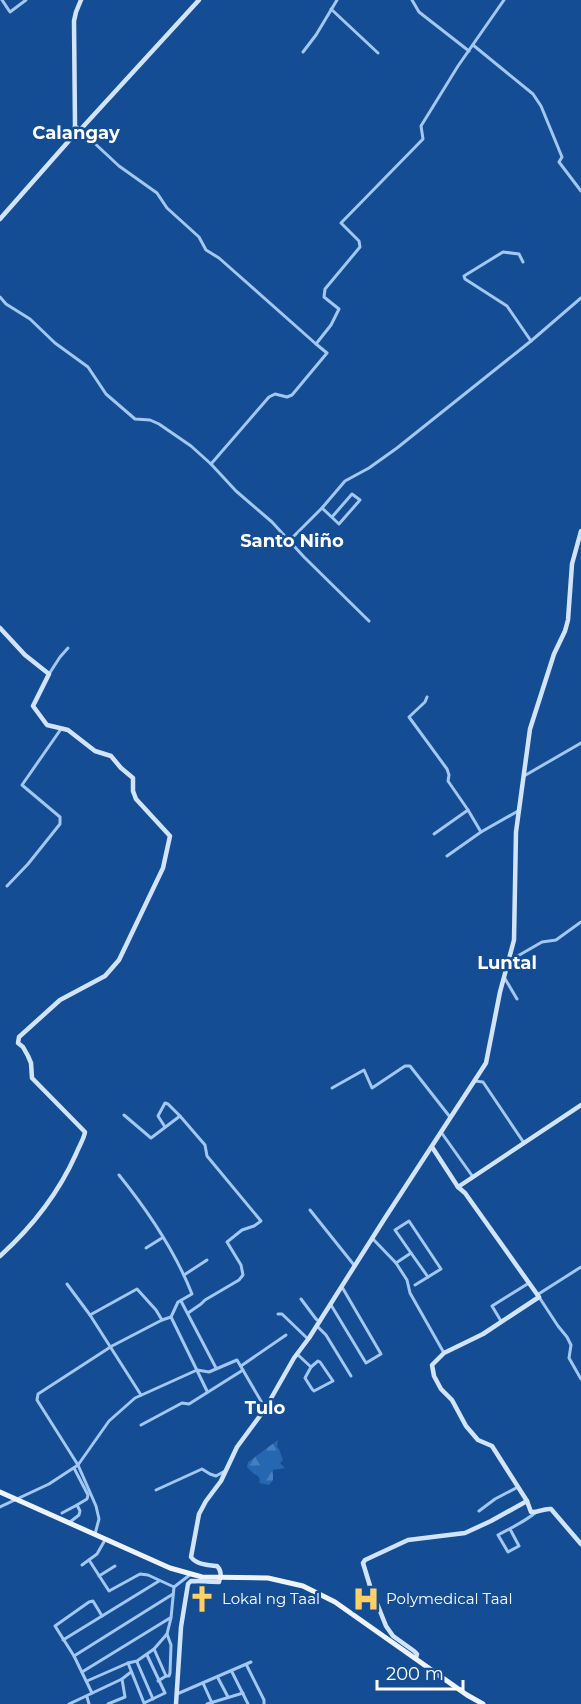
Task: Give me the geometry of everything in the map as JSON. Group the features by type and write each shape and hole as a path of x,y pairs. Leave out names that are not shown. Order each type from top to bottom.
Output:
{"main road":[{"path":"0,1492 170,1568 201,1576 268,1578 303,1586 335,1602 483,1704"}],"street":[{"path":"2,0 10,12 26,0"},
{"path":"74,135 74,21 75,12 81,0"},
{"path":"0,219 199,0"},
{"path":"303,52 337,0"},
{"path":"412,0 419,12 469,51"},
{"path":"316,344 331,325 339,309 324,297 325,289 360,247 359,241 341,223 423,139 421,126 458,66 504,0"},
{"path":"331,9 378,53"},
{"path":"473,45 533,94 542,106 562,157 559,162 581,191"},
{"path":"75,125 120,166 157,193 167,208 199,237 206,250 219,258 327,353 292,394 286,397 275,394 269,397 211,464"},
{"path":"523,262 519,254 503,252 464,276 465,279 507,306 531,341"},
{"path":"0,297 88,367 106,394 135,419 150,420 159,424 211,464 236,491 291,540 304,557 369,621"},
{"path":"291,540 345,481 369,468 396,448 531,341 581,298"},
{"path":"322,508 339,524 360,500 352,494 332,517"},
{"path":"176,1704 181,1627 188,1584 191,1581 219,1582 221,1577 221,1570 217,1566 194,1562 191,1557 199,1514 220,1481 237,1447 265,1409 297,1354 319,1324 486,1063 504,975 514,940 518,812 530,729 554,654 565,632 572,564 581,531"},
{"path":"0,628 26,655 49,674"},
{"path":"1,1253 42,1210 66,1175 85,1132 32,1078 31,1063 23,1047 18,1043 19,1037 60,1000 105,976 119,960 163,868 171,836 136,799 133,792 133,778 111,756 95,751 68,730 47,725 33,706 49,674 68,648"},
{"path":"427,697 425,702 409,717 447,769 448,781 481,832"},
{"path":"7,886 60,824 60,817 22,786 61,729"},
{"path":"522,777 581,743"},
{"path":"434,834 468,810"},
{"path":"447,856 481,832 518,812"},
{"path":"507,962 542,942 556,940 581,922"},
{"path":"504,975 517,999"},
{"path":"332,1088 364,1070 372,1088 405,1066 410,1066 451,1118"},
{"path":"475,1081 483,1082 524,1143"},
{"path":"165,1127 158,1116 165,1103 180,1116 205,1145 207,1156 261,1221 242,1230 227,1242 241,1265 243,1275 239,1280 188,1313"},
{"path":"458,1188 581,1105"},
{"path":"124,1115 151,1138 180,1116"},
{"path":"441,1132 473,1178"},
{"path":"432,1146 458,1188 465,1193 567,1337 571,1345 569,1358 581,1379"},
{"path":"95,1535 99,1519 96,1506 76,1466 37,1400 38,1394 111,1347 171,1317 178,1302 192,1294 184,1275 139,1200 119,1175"},
{"path":"310,1210 355,1265"},
{"path":"415,1285 428,1277 441,1269 409,1221 395,1230 428,1277"},
{"path":"146,1248 162,1238"},
{"path":"372,1238 396,1263 407,1280 410,1293 444,1353"},
{"path":"396,1263 411,1253"},
{"path":"184,1275 207,1260"},
{"path":"535,1513 531,1512 519,1486 492,1446 478,1440 472,1434 452,1400 441,1389 434,1376 432,1365 444,1353 483,1334 581,1267"},
{"path":"501,1321 492,1306 529,1283"},
{"path":"67,1284 90,1314 141,1395"},
{"path":"331,1305 366,1363 381,1354 342,1287"},
{"path":"90,1314 137,1289 162,1320"},
{"path":"301,1299 351,1376"},
{"path":"181,1301 217,1369"},
{"path":"278,1314 282,1314 309,1339"},
{"path":"171,1317 207,1391"},
{"path":"141,1425 182,1403 189,1404 286,1335"},
{"path":"297,1354 311,1367"},
{"path":"0,1507 49,1484 76,1466 109,1421 135,1398 197,1370 210,1372 237,1360 265,1409"},
{"path":"318,1361 320,1362 333,1381 314,1391 304,1378 311,1367 318,1361"},
{"path":"62,1514 87,1499 88,1495 76,1466"},
{"path":"156,1490 202,1469 216,1476 225,1471"},
{"path":"479,1510 519,1486"},
{"path":"416,1658 417,1654 393,1636 386,1626 370,1586 363,1563 365,1560 408,1540 465,1533 527,1501"},
{"path":"69,1523 79,1515 77,1505"},
{"path":"510,1529 519,1546 508,1552 498,1535 535,1513 551,1509 581,1544"},
{"path":"82,1565 98,1554 105,1540"},
{"path":"89,1560 109,1591 140,1574 148,1575 174,1587"},
{"path":"99,1576 115,1566"},
{"path":"87,1681 137,1661 154,1649 167,1634 174,1587 191,1574"},
{"path":"63,1640 159,1581"},
{"path":"74,1656 173,1594"},
{"path":"92,1693 74,1656 55,1626 93,1601 102,1616"},
{"path":"82,1672 171,1618"},
{"path":"159,1681 169,1676 170,1673 171,1645 167,1634"},
{"path":"154,1649 166,1676"},
{"path":"128,1664 144,1702 153,1699 165,1693 147,1655"},
{"path":"137,1661 153,1699"},
{"path":"177,1694 251,1662"},
{"path":"246,1665 266,1702 264,1704"},
{"path":"69,1704 122,1679 131,1672"},
{"path":"232,1672 248,1704"},
{"path":"218,1678 228,1697"},
{"path":"108,1704 125,1697 122,1679"},
{"path":"203,1683 212,1703"},
{"path":"207,1704 243,1693"},
{"path":"87,1697 89,1704"}],"green space":[{"path":"278,1440 277,1447 283,1460 280,1463 285,1468 273,1470 273,1480 269,1485 259,1483 258,1476 247,1467 248,1462"}],"place":[{"name":"Lokal ng Taal","path":"202,1599"},
{"name":"Polymedical Taal","path":"366,1599"}],"district":[{"name":"Calangay","path":"76,133"},
{"name":"Santo Niño","path":"292,541"},
{"name":"Luntal","path":"507,963"},
{"name":"Tulo","path":"265,1408"}]}
